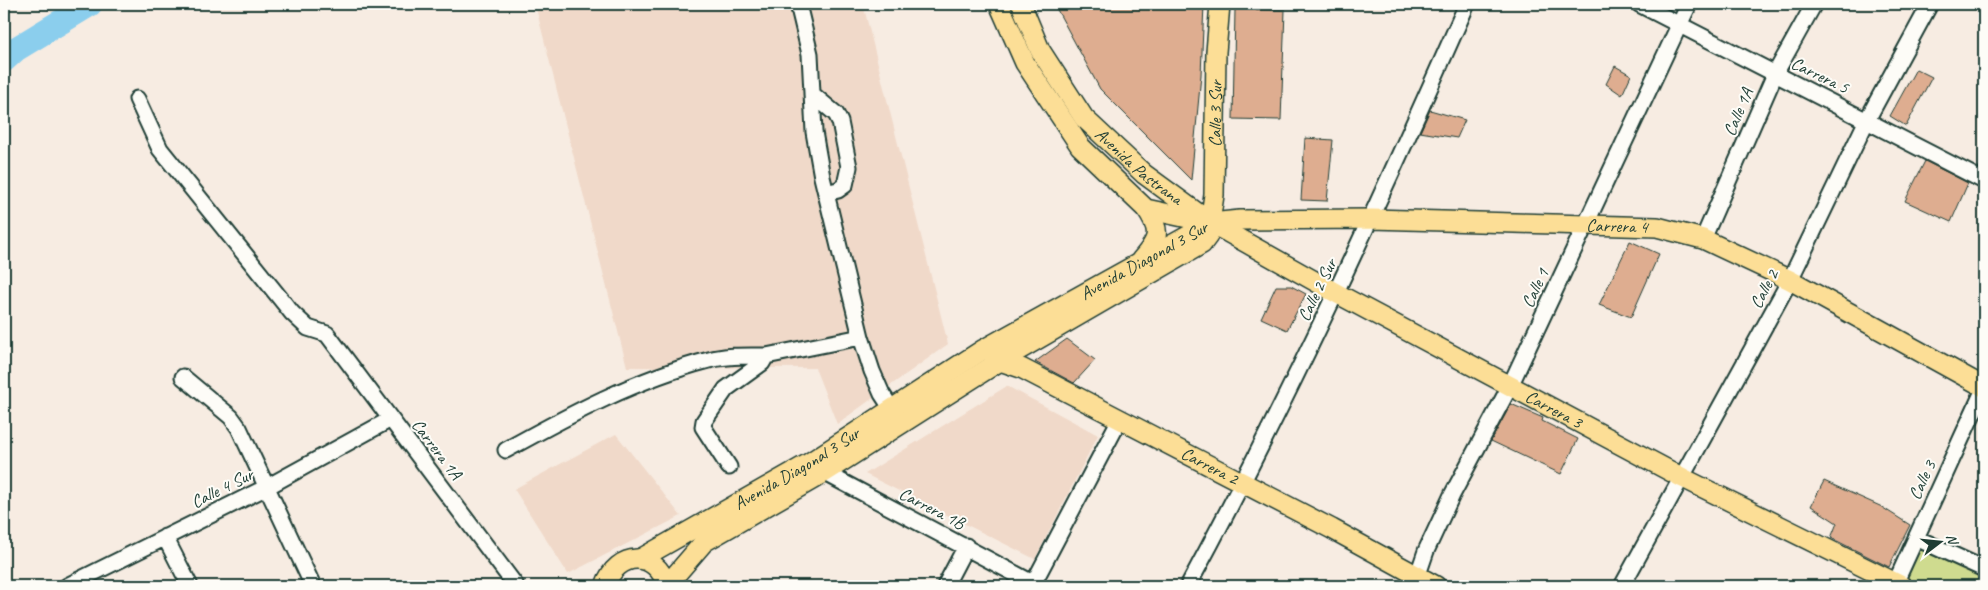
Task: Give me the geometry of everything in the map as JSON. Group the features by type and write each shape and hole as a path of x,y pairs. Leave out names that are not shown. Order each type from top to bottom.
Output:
{"main road":[{"name":"Avenida Pastrana","path":"998,4 1025,62 1080,146 1146,208 1211,223"},
{"name":"Avenida Pastrana","path":"1021,4 1040,50 1084,118 1144,174 1211,223"},
{"name":"Calle 3 Sur","path":"1211,223 1214,195 1216,52 1220,4"},
{"path":"1135,266 1154,244 1158,234 1146,208"},
{"name":"Carrera 4","path":"1211,223 1240,220 1372,219 1657,227 1703,239 1790,280 1984,388"},
{"name":"Avenida Diagonal 3 Sur","path":"897,416 984,349 1211,223"},
{"name":"Avenida Diagonal 3 Sur","path":"667,586 704,542 897,416 1000,361 1202,244 1208,236 1211,223"},
{"name":"Carrera 3","path":"1211,223 1336,293 1683,478 1897,585"},
{"name":"Carrera 2","path":"984,349 1000,361 1021,368 1332,529 1416,582 1436,586"},
{"name":"Avenida Diagonal 3 Sur","path":"605,586 610,573 623,561 640,559 816,468"},
{"path":"640,559 658,568 667,586"}],"street":[{"path":"798,4 810,54 814,132 826,193 861,337 882,394 897,416"},
{"name":"Calle 2 Sur","path":"1188,586 1243,484 1372,219 1467,4"},
{"name":"Carrera 5","path":"1638,4 1984,181"},
{"name":"Calle 1","path":"1416,582 1426,551 1452,496 1510,386 1689,4"},
{"name":"Calle 1A","path":"1703,239 1775,74 1814,4"},
{"name":"Calle 2","path":"1622,586 1790,280 1867,120 1930,4"},
{"path":"812,94 836,114 840,122 849,167 845,185 838,190 826,193"},
{"name":"Carrera 1A","path":"137,99 160,149 292,313 308,328 327,334 516,586"},
{"path":"506,450 588,405 631,386 710,359 766,356 861,337"},
{"path":"729,467 706,435 703,427 704,421 726,388 762,363 766,356"},
{"path":"183,376 232,417 239,428 313,586"},
{"name":"Calle 3","path":"1897,585 1916,538 1984,388"},
{"name":"Calle 4 Sur","path":"67,586 267,487 391,419"},
{"path":"1036,585 1120,419"},
{"name":"Carrera 1B","path":"816,468 966,546 1036,585"},
{"path":"165,537 190,586"},
{"path":"1916,538 1984,569"},
{"path":"945,586 966,546"}],"shaded area":[{"path":"535,4 863,4 948,344 837,424 815,368 627,367"},
{"path":"1007,386 1098,435 1035,559 865,474"},
{"path":"616,434 681,516 568,574 514,489"}],"green space":[{"path":"1920,544 1984,577 1984,586 1912,586 1902,581"}],"building":[{"path":"1054,4 1204,4 1201,75 1191,180 1100,89"},
{"path":"1235,9 1285,10 1281,120 1233,119"},
{"path":"1615,66 1631,75 1622,95 1606,84"},
{"path":"1916,69 1932,77 1906,126 1890,116"},
{"path":"1430,110 1465,120 1457,138 1420,132"},
{"path":"1305,138 1333,140 1327,201 1301,200"},
{"path":"1925,161 1968,183 1951,222 1905,201"},
{"path":"1630,241 1659,254 1631,317 1599,305"},
{"path":"1276,286 1291,286 1306,294 1287,330 1261,318"},
{"path":"1067,339 1095,360 1074,383 1035,362"},
{"path":"1511,404 1543,418 1542,421 1578,439 1561,474 1491,441"},
{"path":"1824,481 1880,506 1910,525 1889,567 1831,538 1837,523 1811,506"}],"waterway":[{"path":"4,60 16,49 90,4"}]}
